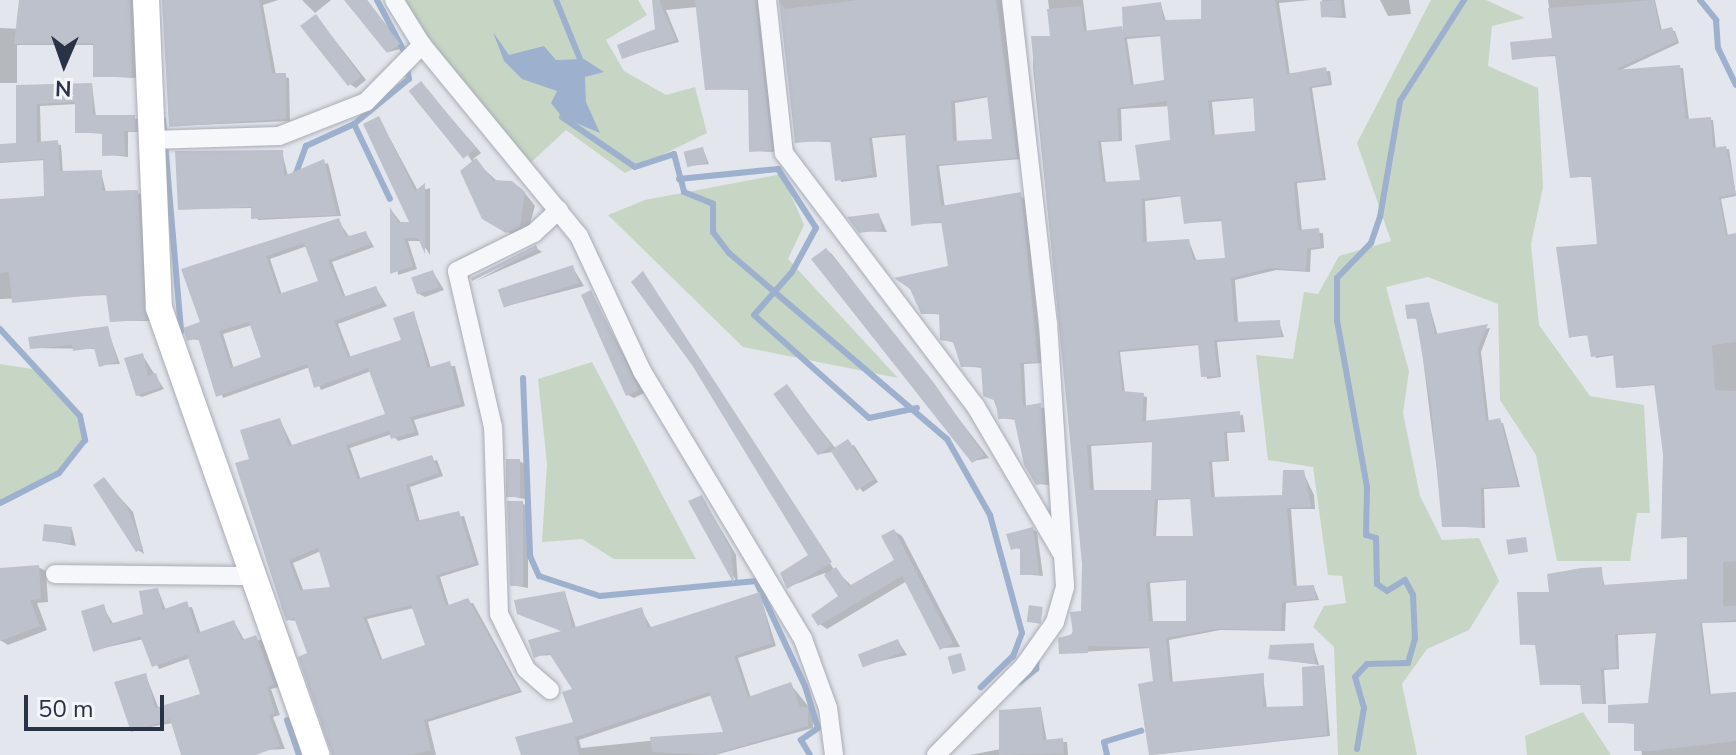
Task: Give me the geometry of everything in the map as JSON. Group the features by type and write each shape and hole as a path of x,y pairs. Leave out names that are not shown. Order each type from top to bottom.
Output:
{"street":[{"path":"146,0 159,308 316,755"},
{"path":"394,0 422,45 579,236 660,404 803,639 828,708 834,755"},
{"path":"767,0 784,153 985,420 1064,557"},
{"path":"936,755 1055,622 1064,557 1048,324 1011,0"},
{"path":"151,140 279,136 366,102 422,45"},
{"path":"550,690 526,669 499,614 493,427 457,271 534,233 559,210"},
{"path":"55,574 254,576"}],"green space":[{"path":"394,0 638,0 647,15 606,40 624,71 666,95 695,87 707,133 625,173 566,130 525,168"},
{"path":"1431,0 1486,0 1525,18 1492,26 1488,66 1538,88 1543,187 1531,244 1539,325 1590,396 1644,405 1650,513 1637,513 1630,561 1557,561 1536,455 1500,400 1498,304 1428,277 1386,287 1409,371 1403,413 1420,496 1442,540 1479,538 1499,581 1469,630 1427,649 1402,684 1417,755 1338,755 1334,647 1313,627 1324,606 1346,603 1342,576 1328,575 1313,467 1268,460 1256,355 1293,359 1304,292 1318,294 1339,256 1391,241 1357,143"},
{"path":"782,174 804,225 788,259 898,378 743,347 608,215 645,200"},
{"path":"592,362 696,559 614,559 582,539 542,542 547,464 538,379"},
{"path":"0,364 38,370 80,416 85,440 59,473 0,503"},
{"path":"1583,712 1611,755 1527,755 1525,736"}],"water":[{"path":"493,32 509,55 544,46 556,60 584,59 604,72 585,77 586,102 600,133 562,117 551,103 557,91 522,79 504,61"}],"building":[{"path":"19,0 130,0 132,77 93,77 93,43 14,44"},
{"path":"162,0 259,0 272,73 286,73 286,119 169,127"},
{"path":"344,0 367,0 400,44 387,53"},
{"path":"652,0 659,0 676,40 622,59 617,45 655,29"},
{"path":"695,0 755,0 772,150 749,152 748,89 705,90"},
{"path":"779,0 785,9 859,0 996,0 1017,158 936,165 941,206 1021,192 1038,362 1020,363 1023,406 1041,403 1046,483 1036,485 1024,465 1014,418 998,419 996,401 983,396 981,366 961,367 953,342 940,340 939,314 921,314 910,289 894,278 948,266 941,221 911,226 905,133 869,137 873,175 835,181 830,140 795,143","holes":["987,96 992,139 953,141 951,101"]},
{"path":"1201,0 1275,0 1287,74 1326,67 1329,83 1309,87 1323,178 1294,182 1298,230 1319,228 1321,247 1307,248 1306,271 1270,268 1231,278 1234,322 1280,320 1281,336 1214,340 1218,376 1201,377 1198,344 1118,350 1122,391 1144,393 1142,421 1240,411 1241,431 1224,432 1226,460 1209,461 1211,497 1282,495 1283,470 1304,470 1311,507 1287,508 1293,586 1314,585 1316,599 1282,602 1281,630 1215,629 1166,638 1170,682 1264,673 1263,707 1303,706 1302,667 1324,665 1327,735 1149,755 1138,684 1153,681 1149,647 1088,646 1088,653 1059,654 1058,638 1073,634 1070,612 1081,611 1082,564 1031,36 1050,36 1047,9 1081,6 1084,31 1122,26 1123,33 1122,7 1161,2 1163,20 1201,19","holes":["1160,35 1164,80 1131,85 1124,37","1253,97 1255,131 1212,135 1208,100","1167,101 1170,140 1135,145 1140,180 1103,182 1098,141 1119,140 1117,108","1180,195 1184,224 1221,219 1225,258 1193,260 1189,239 1143,242 1142,199","1152,441 1151,490 1090,490 1087,445","1190,498 1193,536 1153,536 1155,499","1186,579 1186,621 1149,621 1146,582"]},
{"path":"1341,0 1342,16 1321,17 1320,1"},
{"path":"1654,0 1660,30 1672,27 1677,41 1614,70 1680,65 1686,119 1711,117 1713,148 1726,146 1736,194 1719,197 1726,235 1736,233 1736,342 1712,345 1715,390 1736,391 1736,561 1723,562 1723,606 1736,606 1736,620 1700,623 1709,694 1736,692 1736,741 1634,751 1634,723 1608,723 1608,705 1648,703 1656,632 1615,634 1617,668 1601,669 1603,703 1582,704 1580,684 1540,685 1535,644 1520,645 1517,592 1549,592 1547,574 1582,568 1602,567 1603,585 1687,579 1687,536 1661,539 1663,454 1654,384 1616,388 1613,354 1591,357 1587,334 1569,338 1556,247 1597,244 1591,176 1570,178 1555,55 1512,60 1510,42 1552,38 1548,8"},
{"path":"316,14 361,77 348,86 300,26"},
{"path":"421,81 476,149 463,159 409,91"},
{"path":"92,83 93,115 135,115 135,131 124,131 125,155 102,156 102,133 75,133 75,102 37,104 37,142 58,140 60,171 102,170 102,191 138,190 146,320 110,322 106,294 12,303 9,272 0,273 0,199 44,196 43,159 0,162 0,144 16,143 16,85"},
{"path":"379,116 415,191 425,183 425,254 418,238 404,238 413,266 390,274 390,207 398,222 409,222 363,124"},
{"path":"703,147 707,163 687,167 684,152"},
{"path":"283,150 284,176 324,159 337,215 251,219 251,207 178,210 175,151"},
{"path":"476,158 493,180 512,181 525,192 520,227 506,233 482,219 460,171"},
{"path":"879,213 882,230 859,233 847,217"},
{"path":"339,218 346,237 366,231 370,244 328,260 343,297 376,286 383,303 334,321 348,357 401,340 393,318 414,311 427,368 450,361 461,404 410,417 415,432 391,439 389,431 346,445 357,479 432,455 439,473 406,485 416,521 459,511 475,563 436,575 446,606 468,598 519,690 424,720 431,750 411,755 332,755 298,657 307,653 294,618 286,621 235,463 249,459 240,430 280,418 289,446 385,414 368,368 314,388 307,364 216,397 198,338 187,341 183,328 200,322 181,269","holes":["304,243 318,281 279,294 266,256","249,322 261,357 231,368 219,331","318,548 330,587 300,590 289,560","411,605 425,645 380,660 363,617"]},
{"path":"536,245 538,249 472,281 471,278"},
{"path":"826,248 934,383 984,455 972,463 811,259"},
{"path":"573,265 579,283 504,307 498,289"},
{"path":"433,270 439,287 417,295 411,277"},
{"path":"643,271 832,562 787,589 780,573 808,555 692,365 631,282"},
{"path":"591,290 639,390 626,396 581,295"},
{"path":"1429,302 1435,334 1488,324 1478,349 1486,421 1500,418 1518,486 1481,488 1482,527 1442,527 1431,406 1416,318 1407,319 1405,305"},
{"path":"108,326 117,362 99,367 94,348 73,351 72,345 30,349 28,337"},
{"path":"143,353 148,376 156,373 161,387 136,396 124,358"},
{"path":"787,384 832,445 818,455 773,394"},
{"path":"848,439 874,479 857,491 830,450"},
{"path":"506,459 520,459 520,497 506,497"},
{"path":"104,477 127,507 143,548 136,552 93,485"},
{"path":"702,495 731,550 734,584 688,501"},
{"path":"507,501 523,501 523,586 510,586"},
{"path":"44,524 72,527 70,544 42,541"},
{"path":"1033,527 1039,575 1020,575 1020,547 1011,550 1006,534"},
{"path":"894,529 953,643 940,650 902,576 818,626 811,615 838,596 824,575 836,567 849,586 894,560 881,536"},
{"path":"1526,537 1528,552 1508,555 1506,540"},
{"path":"39,565 41,599 30,600 40,626 0,641 0,568"},
{"path":"158,588 162,610 187,601 197,633 234,620 242,640 256,635 274,684 267,687 275,713 269,715 280,746 256,755 181,755 170,719 131,732 114,682 146,673 155,708 200,694 187,655 152,667 140,636 93,652 81,611 104,604 110,624 143,614 139,591"},
{"path":"565,591 572,628 642,607 648,628 760,592 772,643 734,656 748,697 791,682 800,707 808,707 808,726 712,755 652,752 650,737 723,732 709,692 575,737 579,755 521,755 515,737 573,722 562,692 572,689 549,653 534,658 528,640 561,631 517,614 514,600"},
{"path":"1029,605 1043,607 1040,624 1027,622"},
{"path":"898,639 903,652 863,667 858,654"},
{"path":"1314,643 1315,664 1268,659 1270,645"},
{"path":"961,653 966,670 953,674 948,657"},
{"path":"1041,707 1043,740 1063,738 1064,754 999,755 999,710"}],"waterway":[{"path":"377,0 405,53"},
{"path":"556,0 582,64"},
{"path":"1357,749 1364,708 1355,677 1367,664 1408,663 1415,639 1413,595 1405,580 1387,591 1377,584 1376,538 1366,535 1367,487 1337,321 1337,278 1371,243 1380,217 1400,101 1464,0"},
{"path":"1700,0 1716,20 1718,48 1736,85"},
{"path":"354,124 409,79 407,68"},
{"path":"562,117 635,167 674,154 684,192 713,204 713,232 729,253 947,439 990,515 1022,633 1013,656 981,687"},
{"path":"163,120 181,331"},
{"path":"295,176 306,146 354,124 390,199"},
{"path":"679,179 778,169 816,228 792,272 754,315 869,418 917,408"},
{"path":"0,329 80,416 85,440 59,473 0,503"},
{"path":"523,378 530,556 539,576 600,596 756,581 805,686 818,728 801,740 810,755"},
{"path":"1020,682 1036,669 1037,657"},
{"path":"287,720 299,755"},
{"path":"1107,755 1104,742 1141,731"}]}
